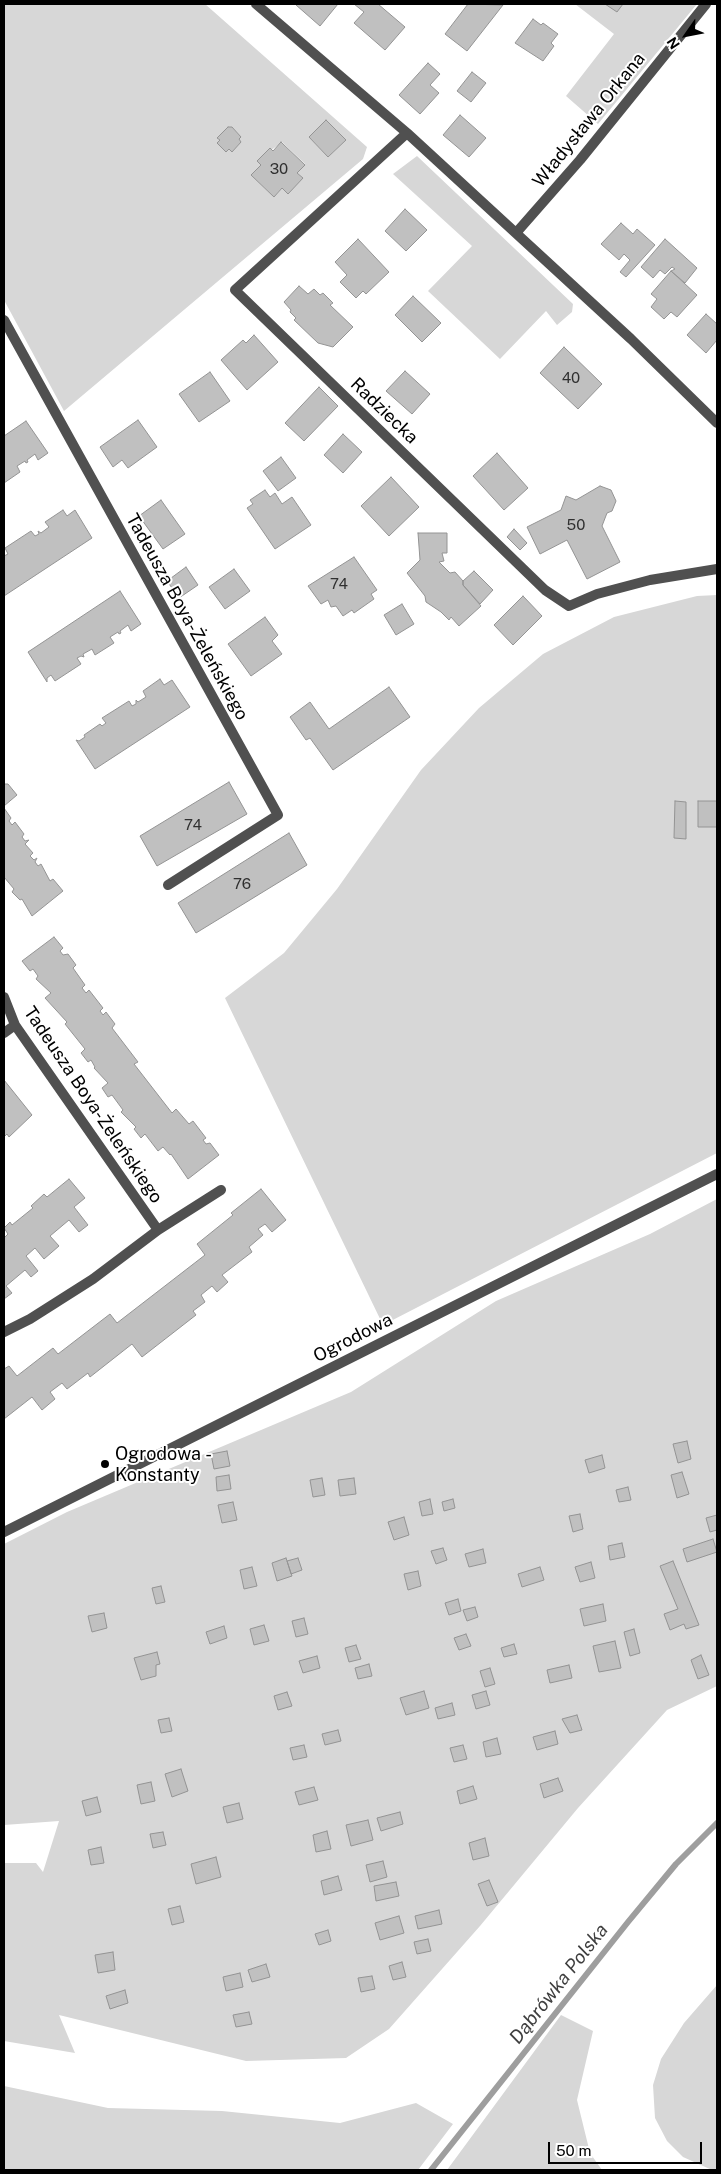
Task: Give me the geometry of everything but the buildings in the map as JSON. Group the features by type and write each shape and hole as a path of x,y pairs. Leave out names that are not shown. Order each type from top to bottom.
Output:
{"street":[{"path":"256,4 407,133 717,422"},
{"name":"Władysława Orkana","path":"516,233 580,160 706,4"},
{"name":"Radziecka","path":"407,133 235,290 545,590 570,606 597,594 650,580 717,569"},
{"name":"Tadeusza Boya-Żeleńskiego","path":"4,320 278,815 168,886"},
{"name":"Tadeusza Boya-Żeleńskiego","path":"4,997 15,1025 158,1230"},
{"path":"4,1034 15,1025"},
{"name":"Ogrodowa","path":"4,1532 717,1174"},
{"path":"4,1332 30,1319 93,1279 158,1230 221,1190"}],"shaded area":[{"path":"4,4 205,4 367,147 363,159 64,411 4,300","holes":["326,120 346,140 328,157 309,137","232,127 241,137 239,139 241,142 232,152 229,149 226,152 217,143 220,140 217,138","282,142 305,164 297,173 303,178 288,193 282,188 274,197 251,175 261,165 257,161"]},
{"path":"575,4 697,4 598,124 566,96 614,34"},
{"path":"417,156 573,304 572,312 557,325 546,311 500,359 428,291 472,246 393,174"},
{"path":"717,595 717,1153 383,1325 225,998 284,953 337,889 421,770 479,708 543,654 614,617 697,596"},
{"path":"717,1199 717,1686 667,1710 578,1808 480,1926 389,2029 346,2058 246,2061 59,2015 75,2053 4,2041 4,1863 36,1863 43,1872 59,1821 4,1825 4,1544 67,1512 351,1392 496,1301 650,1234"},
{"path":"717,1985 717,2170 712,2170 683,2157 667,2141 655,2118 653,2085 661,2059 684,2023"},
{"path":"561,2015 593,2031 577,2100 590,2153 602,2170 447,2170"},
{"path":"4,2086 108,2108 222,2111 340,2123 416,2103 453,2124 418,2170 4,2170"}],"waterway":[{"name":"Dąbrówka Polska","path":"431,2170 628,1922 676,1864 717,1823"}],"place":[{"name":"Ogrodowa - Konstanty","path":"105,1464"}]}
